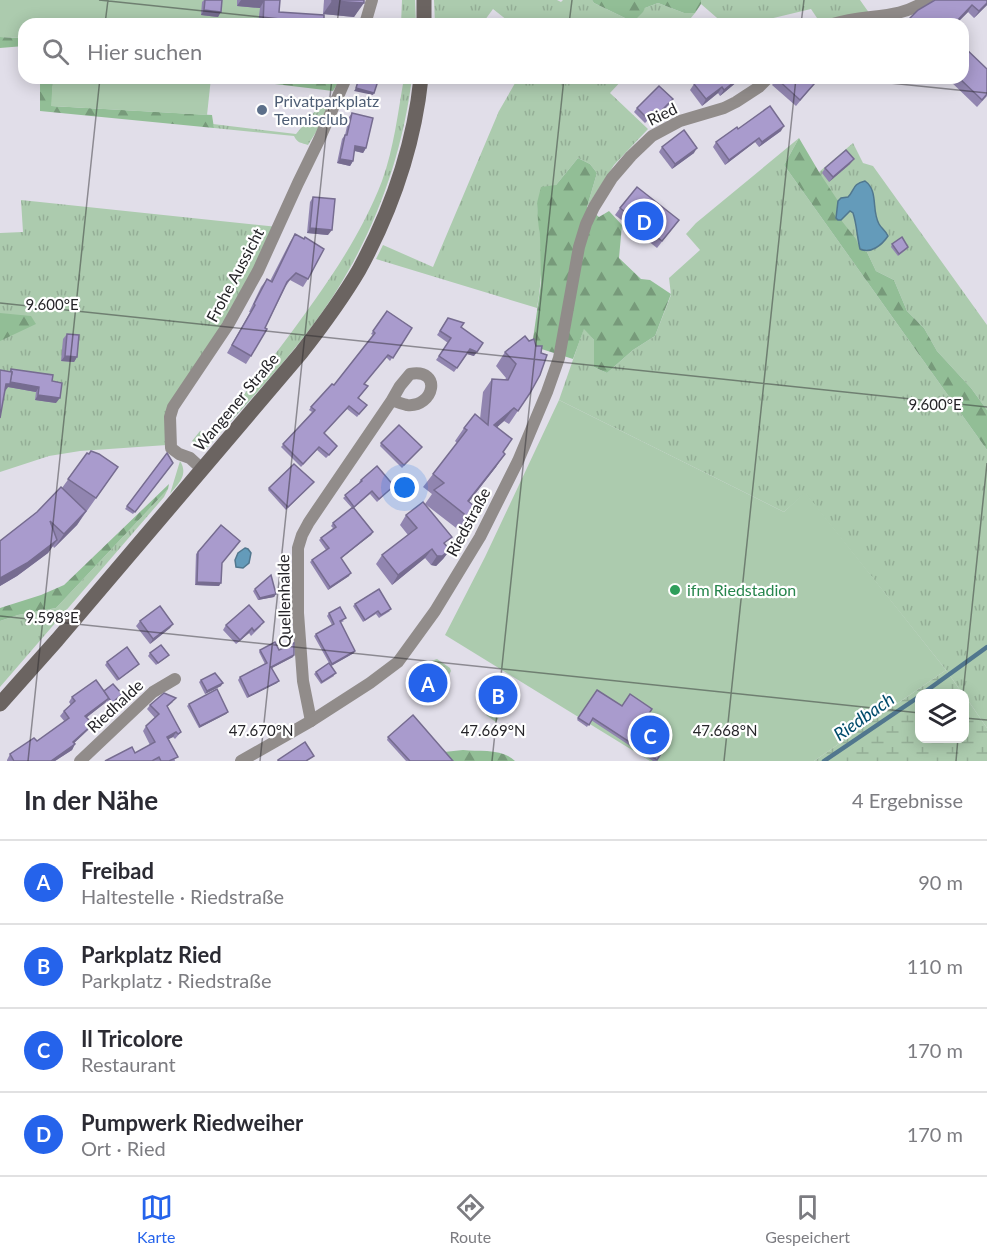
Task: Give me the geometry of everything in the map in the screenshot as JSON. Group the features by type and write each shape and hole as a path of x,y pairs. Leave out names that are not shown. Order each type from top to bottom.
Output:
{"main road":[{"path":"424,0 424,18"},
{"name":"Wangener Straße","path":"0,704 301,353 328,318 358,271 381,225 398,180 412,129 420,84"}],"street":[{"path":"367,18 372,0"},
{"path":"853,18 902,12 927,0"},
{"name":"Frohe Aussicht","path":"202,469 190,458 171,448 170,417 173,407 228,325 258,271 343,84"},
{"name":"Ried","path":"594,207 612,178 652,136 680,122 724,108 762,84"},
{"name":"Riedstraße","path":"241,761 311,721 398,663 435,611 480,537 518,461 547,392 559,358 579,247 594,207"},
{"name":"Quellenhalde","path":"311,721 303,681 298,613 298,548 309,522 392,400"},
{"name":"Riedhalde","path":"80,761 153,692 175,679"}],"green space":[{"path":"0,0 279,0 278,18 18,18 18,38 0,37"},
{"path":"402,0 415,0 416,18 401,18"},
{"path":"434,0 557,0 561,2 563,0 592,0 625,18 504,18 493,9 486,18 435,18"},
{"path":"592,0 701,0 695,13 684,13 658,3 645,8 637,18 625,18"},
{"path":"701,0 860,0 872,17 817,18 811,9 773,18 717,18 701,4"},
{"path":"658,3 684,13 695,13 691,18 636,18 645,8"},
{"path":"0,37 18,38 18,46 0,48"},
{"path":"40,84 53,84 52,106 212,115 214,128 40,111"},
{"path":"53,84 210,84 207,115 51,106"},
{"path":"274,84 337,84 333,91"},
{"path":"403,84 411,84 403,131 379,208 343,280 314,324 262,387 208,447 201,448 192,441 200,431 209,438 285,341 339,264 363,223 382,181 395,130"},
{"path":"515,84 618,84 610,93 648,129 614,165 587,207 597,173 590,164 578,158 556,185 537,203 541,263 537,308 376,259 383,245 433,267 499,111"},
{"path":"320,105 326,109 324,119 308,145 298,141 294,136 214,128 213,124 296,134"},
{"path":"799,138 784,165 987,450 987,728 969,701 969,689 959,689 805,493 784,512 559,400 584,328 594,340 594,367 607,373 633,350 655,336 671,295 669,278 700,250 686,234 696,223"},
{"path":"799,138 838,201 836,218 841,220 856,239 860,249 867,252 876,271 894,280 907,311 924,328 937,351 971,388 987,410 987,450 784,165"},
{"path":"853,143 863,163 873,166 987,325 987,410 971,388 937,351 924,328 907,311 894,280 876,271 867,252 860,249 838,220 819,172"},
{"path":"578,158 590,164 597,173 587,207 599,217 609,211 622,225 619,258 641,279 650,280 671,294 655,336 633,350 607,373 594,367 594,340 584,329 573,359 532,346 541,283 537,203 541,187 556,185"},
{"path":"21,200 278,227 258,271 173,407 167,445 80,451 49,456 0,472 0,233 23,232"},
{"path":"0,313 31,316 36,324 0,341"},
{"name":"ifm Riedstadion","path":"559,400 784,512 805,492 946,670 915,689 915,691 814,761 650,761 445,635 485,557"},
{"path":"180,461 183,475 170,494"},
{"path":"169,484 168,489 56,608 0,621 0,608 64,585"},
{"path":"168,489 164,497 0,687 0,621 56,608"},
{"path":"437,659 451,671 448,678 439,684 431,680 426,672 430,662"},
{"path":"946,670 959,689 918,689"},
{"path":"915,691 915,743 969,743 969,702 987,728 987,761 814,761"},
{"path":"495,699 506,706 496,722 486,715"},
{"path":"463,750 497,752 515,761 453,761 444,752"}],"water":[{"path":"865,181 872,190 877,219 888,236 883,243 868,250 860,249 853,213 850,211 841,220 836,218 838,201 848,197 856,186"},
{"path":"245,548 251,553 249,563 243,568 236,567 235,560 238,553"}],"building":[{"path":"205,0 222,0 221,12 204,10"},
{"path":"253,0 280,0 279,12 324,15 324,18 263,18 264,1"},
{"path":"364,0 364,3 332,1"},
{"path":"935,0 987,0 979,11 972,5 960,18 910,18 918,10"},
{"path":"969,52 987,69 987,94 982,100 965,84 969,84"},
{"path":"357,84 377,84 374,93 356,88"},
{"path":"694,84 732,84 724,90 722,87 706,99"},
{"path":"782,84 814,84 800,100"},
{"path":"659,86 673,99 657,115 654,112 648,119 637,108"},
{"path":"770,106 784,126 762,142 759,138 729,160 716,142"},
{"path":"352,113 373,118 366,148 355,146 353,161 340,159"},
{"path":"684,130 697,148 675,164 662,147"},
{"path":"846,150 854,159 833,177 825,168"},
{"path":"637,187 679,220 662,241 620,208"},
{"path":"313,197 335,199 332,230 310,228"},
{"path":"295,234 304,239 305,237 324,249 308,279 296,273 287,282 265,328 267,329 251,356 232,345 267,279 272,282"},
{"path":"902,237 908,247 899,254 892,244"},
{"path":"387,311 412,328 393,358 388,355 364,384 368,386 358,398 367,405 359,414 349,406 324,433 337,446 329,455 319,447 303,464 283,444 315,410 311,407 332,384 334,385 375,333 373,331"},
{"path":"448,318 464,323 461,327 483,343 477,352 470,349 457,368 439,356 451,338 440,331"},
{"path":"67,334 79,335 77,357 65,356"},
{"path":"525,336 529,341 534,339 536,346 542,346 541,353 547,355 540,375 518,411 514,408 494,425 512,439 503,452 505,454 468,501 481,512 473,521 434,490 444,483 433,474 467,430 464,428 475,414 488,425 492,379 508,380 516,364 505,352"},
{"path":"11,369 53,375 52,381 62,383 60,398 38,395 39,387 10,382"},
{"path":"0,370 12,372 10,384 6,384 0,418"},
{"path":"399,425 422,447 404,465 381,443"},
{"path":"91,451 118,467 96,498 68,479 87,453"},
{"path":"167,453 173,463 135,512 127,506"},
{"path":"294,464 314,482 288,507 269,488"},
{"path":"377,466 394,486 379,499 372,491 354,507 345,495"},
{"path":"61,487 86,511 64,534 50,521 57,540 27,563 0,578 0,541 37,512"},
{"path":"423,502 452,537 444,543 450,550 442,556 437,556 432,549 398,575 382,555 417,528 406,515"},
{"path":"353,507 373,532 341,558 351,573 330,587 312,560 329,548 321,538 336,527 333,523"},
{"path":"221,525 240,541 222,563 221,583 197,582 198,552"},
{"path":"271,575 276,594 260,598 255,589"},
{"path":"379,589 391,609 381,615 378,611 365,620 355,604"},
{"path":"249,605 264,622 254,631 252,628 240,640 226,625"},
{"path":"160,606 173,624 153,639 140,621"},
{"path":"340,607 346,618 340,621 355,651 332,664 316,634 334,624 329,613"},
{"path":"275,642 279,650 294,643 294,655 271,667 279,681 249,696 240,677 267,663 260,650"},
{"path":"161,645 169,655 158,663 150,653"},
{"path":"127,647 139,664 119,679 107,662"},
{"path":"329,663 336,673 322,682 316,672"},
{"path":"215,673 223,683 207,691 201,680"},
{"path":"96,680 109,698 85,716 93,724 73,742 75,744 51,761 14,761 10,754 34,738 37,741 69,718 64,711 75,701 72,697"},
{"path":"113,684 122,694 112,703 104,691"},
{"path":"217,689 228,712 200,726 189,704"},
{"path":"597,690 622,706 630,694 652,709 644,721 671,738 657,760 593,718 589,725 578,718"},
{"path":"164,693 176,698 167,706 181,732 167,737 178,757 169,761 161,761 159,757 152,761 105,761 132,747 135,753 155,742 146,726 159,714 150,705"},
{"path":"413,715 453,761 410,761 388,737"},
{"path":"305,742 314,756 306,761 278,761 278,760"}],"waterway":[{"name":"Riedbach","path":"929,689 987,647"},
{"name":"Riedbach","path":"824,761 915,699"}],"place":[{"name":"Privatparkplatz Tennisclub","path":"262,110"},
{"name":"Pumpwerk Riedweiher","path":"644,221"},
{"name":"ifm Riedstadion","path":"675,590"},
{"name":"Freibad","path":"428,683"},
{"name":"Parkplatz Ried","path":"498,695"},
{"name":"Il Tricolore","path":"650,735"}]}
